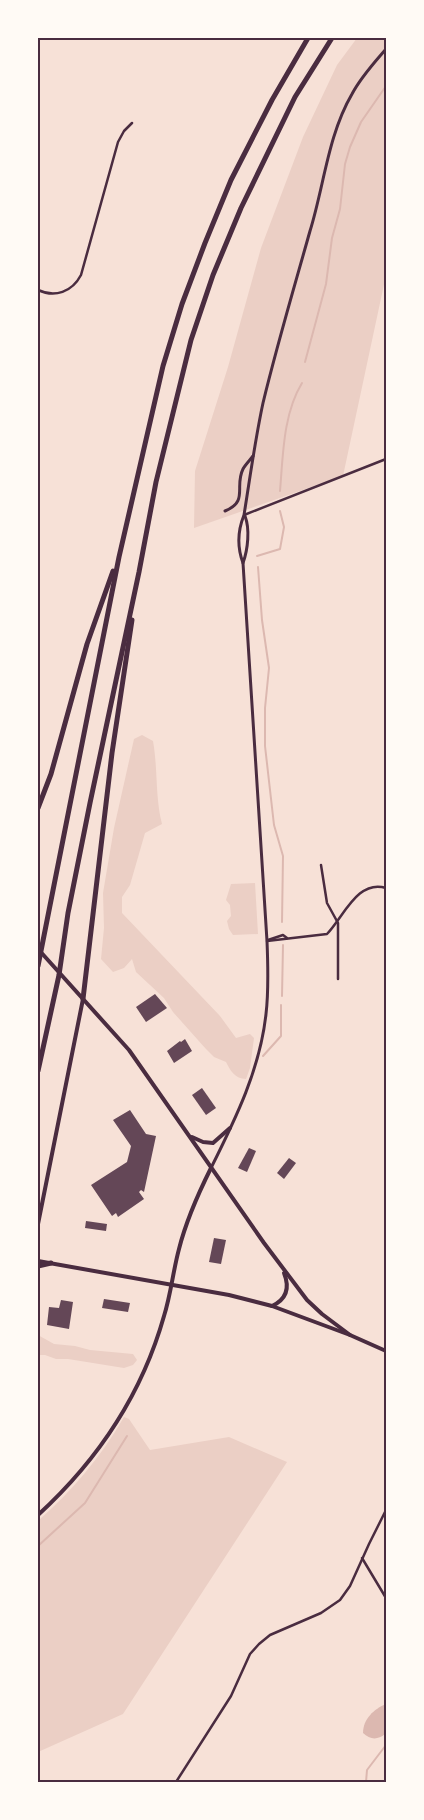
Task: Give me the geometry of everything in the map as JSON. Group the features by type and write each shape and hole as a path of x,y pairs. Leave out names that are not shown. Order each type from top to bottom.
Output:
{"highway":[{"path":"38,966 119,557 163,366 182,304 235,172 272,100 308,38"},
{"path":"38,1072 59,975 68,913 156,482 190,340 213,275 258,171 295,97 332,38"},
{"path":"38,808 51,774 87,644 119,557"},
{"path":"83,999 112,753 139,572"},
{"path":"38,1266 51,1264"}],"main road":[{"path":"38,949 129,1050 282,1269 315,1308 350,1335"},
{"path":"38,1224 83,999"},
{"path":"190,1136 203,1142 213,1143 230,1128"},
{"path":"38,1515 69,1485 88,1463 109,1436 121,1415 151,1354 165,1315 178,1251 186,1224 211,1168"},
{"path":"38,1261 172,1284 229,1295 272,1306 350,1335 386,1351"},
{"path":"272,1306 281,1301 287,1292 286,1279 282,1269"}],"street":[{"path":"211,1168 249,1087 263,1034 268,994 267,941 243,563 240,555 240,524 244,515 263,404 287,309 311,229 335,132 352,94 386,49"},
{"path":"38,290 53,294 62,293 78,281 118,142 124,131 132,123"},
{"path":"225,511 234,508 238,502 242,470 253,456"},
{"path":"244,515 386,459"},
{"path":"243,563 246,554 247,526 244,515"},
{"path":"321,865 327,903 338,922 338,979"},
{"path":"267,941 283,935 287,938 327,934 364,889 379,885 386,888"},
{"path":"176,1782 231,1696 250,1654 270,1635 321,1613 340,1600 350,1586 386,1510"},
{"path":"362,1558 386,1598"}],"shaded area":[{"path":"357,38 386,38 386,275 343,476 194,528 195,471 228,367 261,248 303,137 337,65"},
{"path":"142,735 153,741 158,804 162,824 145,833 130,885 122,897 122,913 220,1016 236,1038 250,1034 254,1038 250,1068 246,1079 236,1076 226,1062 214,1057 206,1049 173,1012 164,998 136,972 132,959 124,968 113,972 101,959 104,928 103,893 114,828 134,739"},
{"path":"255,883 258,934 233,935 227,921 231,916 230,905 226,900 231,884"},
{"path":"38,1335 54,1344 133,1354 137,1360 133,1365 124,1368 38,1355"},
{"path":"124,1417 129,1419 150,1450 229,1437 287,1462 123,1714 38,1752 38,1521 63,1498 85,1473 106,1446"},
{"path":"386,1704 385,1734 377,1738 368,1737 363,1733 367,1719 373,1712"}],"building":[{"path":"155,994 167,1008 146,1022 136,1007"},
{"path":"185,1039 192,1051 174,1063 167,1051"},
{"path":"202,1088 216,1108 206,1115 192,1095"},
{"path":"130,1110 146,1134 156,1136 144,1192 141,1190 139,1192 144,1199 118,1217 116,1213 112,1216 91,1185 127,1162 131,1146 113,1120"},
{"path":"249,1148 256,1151 247,1172 238,1168"},
{"path":"289,1158 296,1163 284,1179 277,1173"},
{"path":"86,1221 107,1224 106,1231 85,1228"},
{"path":"214,1238 226,1240 221,1264 209,1262"},
{"path":"104,1299 130,1303 128,1312 102,1308"},
{"path":"61,1300 73,1302 69,1329 47,1325 49,1307 59,1308"}],"waterway":[{"path":"305,362 326,284 332,238 340,209 345,164 361,122 386,86"},
{"path":"280,491 287,422 302,383"},
{"path":"257,556 280,549 284,527 280,511"},
{"path":"258,567 262,620 269,668 265,708 265,746 274,825 283,856 282,922"},
{"path":"282,996 283,945"},
{"path":"263,1056 281,1036 281,1005"},
{"path":"38,1546 85,1503 127,1436"},
{"path":"366,1782 367,1770 386,1745"}]}
